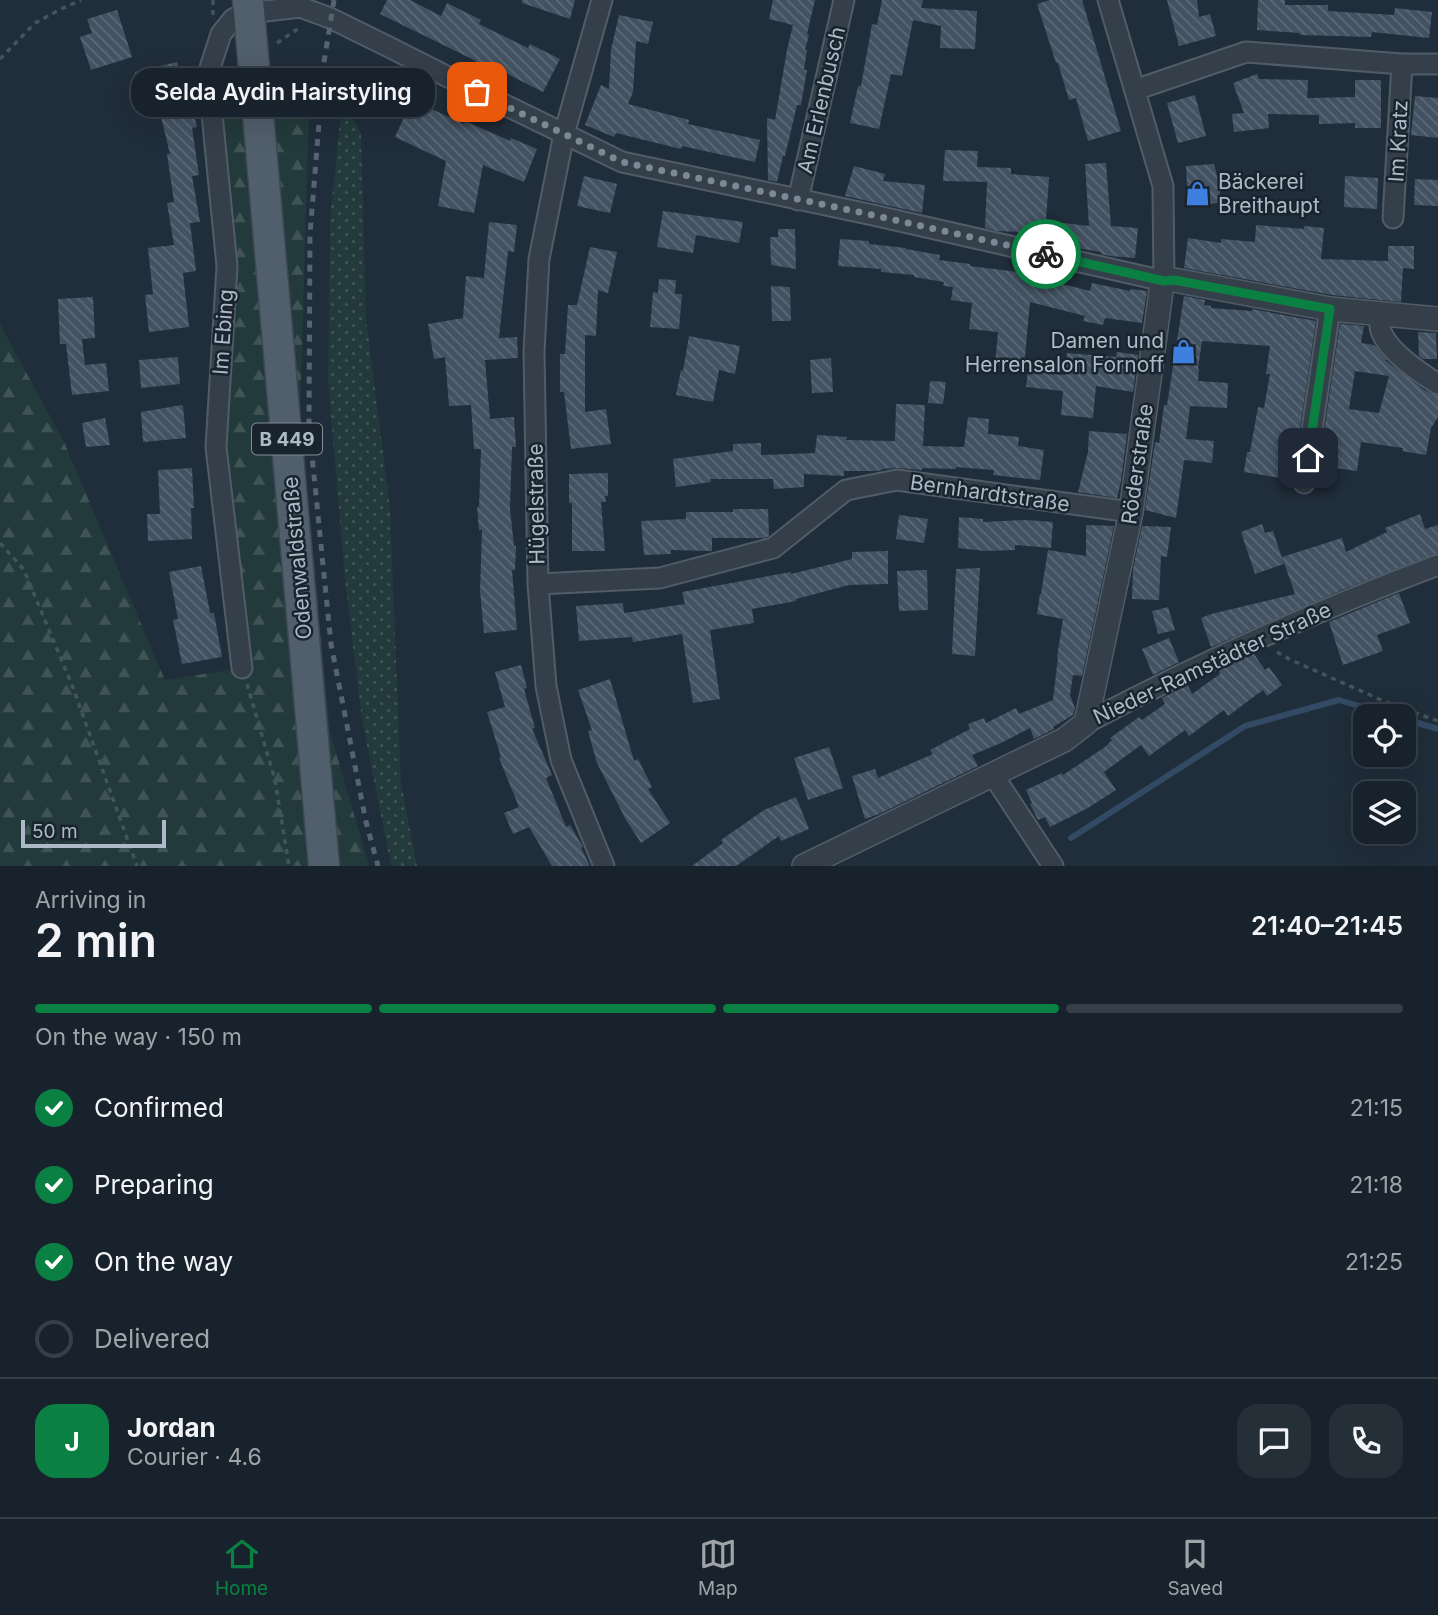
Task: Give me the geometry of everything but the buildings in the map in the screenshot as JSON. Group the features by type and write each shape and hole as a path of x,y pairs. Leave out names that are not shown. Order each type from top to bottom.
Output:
{"main road":[{"name":"Odenwaldstraße","path":"248,6 324,866"}],"street":[{"name":"Hügelstraße","path":"602,0 564,134 539,258 534,352 538,584 545,686 561,760 604,866"},
{"name":"Am Erlenbusch","path":"798,200 844,0"},
{"name":"Röderstraße","path":"1086,723 1131,512 1164,281 1163,186 1108,0"},
{"path":"248,6 295,3 622,162 1164,281 1174,280 1330,309 1438,319"},
{"name":"Im Ebing","path":"242,668 216,446 227,266 208,74 223,30 248,6"},
{"path":"1135,90 1246,52 1402,64 1438,64"},
{"name":"Im Kratz","path":"1393,218 1402,64"},
{"path":"1304,483 1330,309"},
{"path":"1380,314 1380,330 1391,347 1438,384"},
{"name":"Bernhardtstraße","path":"538,584 660,578 773,548 846,490 897,481 1131,512"},
{"name":"Nieder-Ramstädter Straße","path":"804,866 1064,740 1086,723 1139,695 1257,639 1356,596 1438,565"},
{"path":"993,775 1053,866"}],"path":[{"path":"0,59 35,23 81,0"},
{"path":"213,0 212,13 220,38"},
{"path":"253,51 274,45 300,27"},
{"path":"0,543 24,570 30,583 72,685 137,866"},
{"path":"1257,639 1289,659 1388,703 1438,721"},
{"path":"242,668 275,780 289,866"}],"green space":[{"path":"208,74 310,76 300,416 330,732 369,866 0,866 0,324 64,442 165,680 242,668 216,447 227,266"},
{"path":"342,103 361,133 366,318 390,507 401,782 417,866 391,866 362,720 345,581 328,381 330,218"}],"waterway":[{"path":"1071,838 1245,726 1339,700 1353,704"},
{"path":"1416,723 1438,729"}],"railway":[{"path":"334,0 324,62 310,234 309,426 331,644 366,822 378,866"}],"way so far":[{"path":"477,92 622,162 1046,254"}],"place":[{"name":"Selda Aydin Hairstyling","path":"477,92"},
{"name":"Bäckerei Breithaupt","path":"1198,193"},
{"name":"Damen und Herrensalon Fornoff","path":"1184,352"}],"route":[{"path":"1046,254 1164,281 1174,280 1330,309 1308,458"}]}
